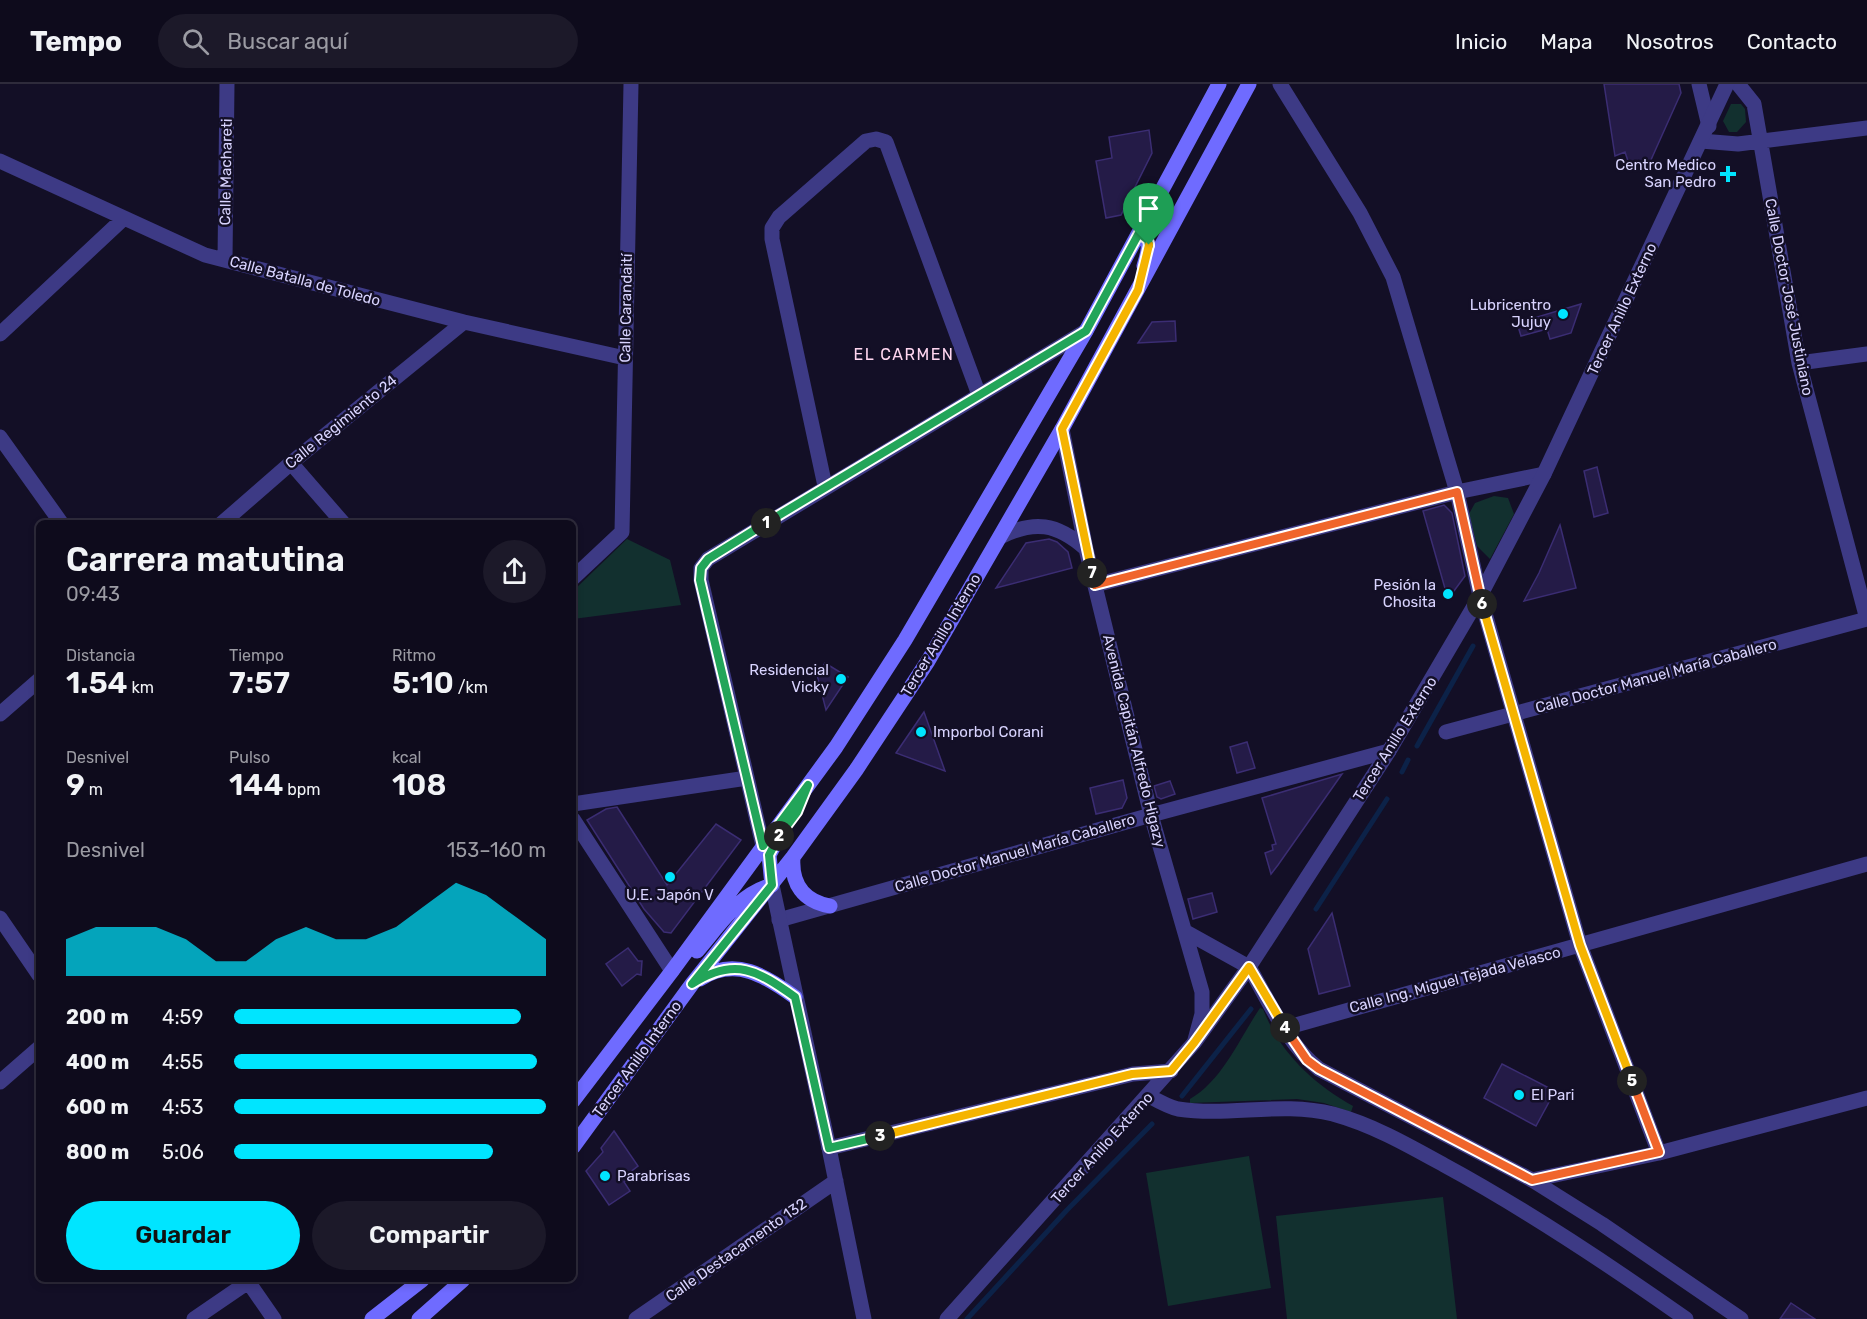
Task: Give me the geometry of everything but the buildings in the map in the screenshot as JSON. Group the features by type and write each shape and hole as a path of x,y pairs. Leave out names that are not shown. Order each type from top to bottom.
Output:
{"main road":[{"name":"Tercer Anillo Interno","path":"576,1097 655,991 672,972 808,785 905,640 1086,331 1219,84"},
{"name":"Tercer Anillo Interno","path":"576,1143 692,984 793,857 856,770 928,661 1062,429 1249,84"},
{"path":"1183,151 1172,193 1178,201 1184,204"},
{"path":"1138,290 1149,245 1148,240 1139,233"},
{"path":"655,991 678,975 747,896 758,889 772,885 769,855 797,812 808,785"},
{"path":"793,857 792,871 796,885 804,896 816,903 830,906"},
{"path":"692,984 710,972 730,968 751,970 795,997"},
{"path":"372,1319 419,1282"},
{"path":"419,1319 461,1282"}],"street":[{"name":"Calle Machareti","path":"225,260 227,84"},
{"name":"Calle Carandaití","path":"576,575 622,532 631,84"},
{"path":"1280,84 1360,213 1393,277 1457,492 1480,596 1580,945 1659,1152"},
{"path":"1699,84 1709,126"},
{"name":"Tercer Anillo Externo","path":"947,1319 1149,1096 1194,1043 1249,967 1389,752 1480,596 1544,474 1727,84"},
{"name":"Calle Doctor José Justiniano","path":"1738,84 1754,104 1799,363 1867,619"},
{"path":"1701,141 1721,144 1867,128"},
{"path":"825,486 772,239 772,228 779,217 866,141 876,139 886,142 979,395"},
{"name":"Calle Batalla de Toledo","path":"0,161 205,255 464,322 625,358"},
{"path":"0,334 123,219"},
{"name":"Calle Regimiento 24","path":"225,520 464,322"},
{"path":"763,846 700,580 701,568 708,559 825,486 1086,331"},
{"path":"1799,363 1867,354"},
{"path":"1044,356 1057,357 1064,368"},
{"name":"Avenida Capitán Alfredo Higazy","path":"1062,429 1086,549 1151,815 1202,992 1202,1014 1194,1043"},
{"path":"0,437 59,520"},
{"path":"291,463 341,520"},
{"path":"1095,585 1457,492 1544,474"},
{"path":"1000,537 1017,529 1036,526 1055,528 1072,536 1086,549"},
{"name":"Calle Doctor Manuel María Caballero","path":"1446,732 1867,619"},
{"path":"0,714 36,683"},
{"name":"Calle Doctor Manuel María Caballero","path":"779,920 1151,815 1389,752"},
{"path":"576,804 747,778"},
{"path":"576,824 672,972"},
{"name":"Calle Ing. Miguel Tejada Velasco","path":"1285,1028 1867,864"},
{"path":"772,885 864,1319"},
{"path":"0,918 36,971"},
{"path":"1186,932 1249,967 1285,1028 1307,1060 1319,1069 1532,1180 1602,1224 1741,1319"},
{"path":"0,1082 36,1051"},
{"path":"829,1148 1132,1074 1171,1071"},
{"path":"1149,1096 1176,1108 1202,1111 1293,1107 1370,1125 1512,1201 1585,1248 1686,1319"},
{"path":"1532,1180 1659,1152 1867,1098"},
{"name":"Calle Destacamento 132","path":"636,1319 836,1181"},
{"path":"194,1319 246,1282"},
{"path":"250,1282 274,1319"}],"green space":[{"path":"1731,104 1741,104 1745,109 1746,122 1737,132 1729,132 1723,121"},
{"path":"1494,496 1508,498 1514,514 1490,559 1477,546 1469,514 1475,503"},
{"path":"627,539 670,560 681,605 576,619 576,588"},
{"path":"1260,1008 1263,1009 1270,1025 1288,1053 1311,1077 1353,1106 1351,1112 1324,1103 1297,1099 1190,1103 1190,1099 1212,1081 1230,1058"},
{"path":"1249,1156 1271,1288 1168,1306 1146,1173"},
{"path":"1443,1197 1457,1319 1287,1319 1276,1216"}],"waterway":[{"path":"1417,746 1473,646"},
{"path":"1402,772 1408,760"},
{"path":"1316,909 1387,799"},
{"path":"1182,1096 1251,1009"},
{"path":"967,1319 1067,1210 1152,1124"}],"place":[{"name":"Centro Medico San Pedro","path":"1728,174"},
{"name":"Lubricentro Jujuy","path":"1563,314"},
{"name":"Pesión la Chosita","path":"1448,594"},
{"name":"Residencial Vicky","path":"841,679"},
{"name":"Imporbol Corani","path":"921,732"},
{"name":"U.E. Japón V","path":"670,877"},
{"name":"El Pari","path":"1519,1095"},
{"name":"Parabrisas","path":"605,1176"}],"district":[{"name":"EL CARMEN","path":"904,354"}],"route":[{"path":"1139,233 1148,240 1149,245 1138,290 1062,429 1095,585 1457,492 1480,596 1580,945 1659,1152 1532,1180 1375,1100 1307,1060 1249,967 1171,1071 1132,1074 829,1148 795,997 770,979 751,970 730,968 710,972 692,984 772,885 768,864 772,846 797,812 808,785 763,846 700,580 701,568 708,559 825,486 1086,331 1139,233"}]}
